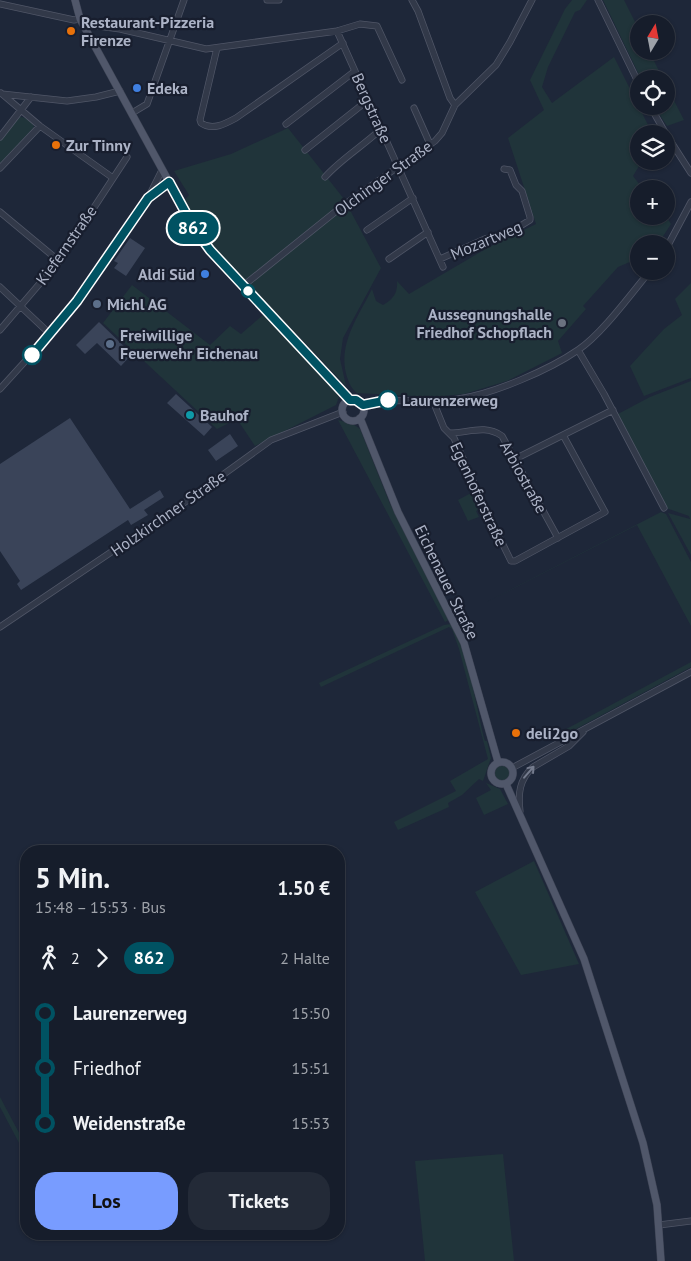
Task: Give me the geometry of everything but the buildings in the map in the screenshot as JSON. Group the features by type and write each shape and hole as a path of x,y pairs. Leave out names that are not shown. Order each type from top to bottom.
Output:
{"main road":[{"path":"75,0 82,21 197,233 210,250 350,400"},
{"path":"350,400 356,400 363,405 363,413 360,418 355,420 348,419 343,412 344,404 350,400"},
{"name":"Eichenauer Straße","path":"360,418 398,512 464,643 498,762"},
{"path":"498,762 508,763 512,768 512,777 506,784 498,784 491,776 492,768 498,762"},
{"path":"506,784 519,818 584,959 643,1143 657,1205 661,1261"}],"street":[{"path":"132,113 147,104 184,0"},
{"path":"267,0 279,0"},
{"path":"412,0 418,10 450,98 455,105"},
{"name":"Olchinger Straße","path":"243,286 345,204 430,144 442,133 455,105 496,65 532,0"},
{"path":"598,0 632,70"},
{"path":"0,4 206,49 338,31 360,24 379,27 402,80"},
{"name":"Bergstraße","path":"338,31 444,267"},
{"path":"217,48 201,123 206,126 223,125 264,99 343,43"},
{"path":"286,124 355,71"},
{"path":"0,93 31,98 72,101 95,98 120,91"},
{"path":"0,93 40,126 113,178"},
{"path":"0,137 31,98"},
{"path":"305,150 368,100"},
{"path":"414,108 430,144"},
{"path":"0,168 40,126"},
{"path":"325,177 340,161 362,146 381,129"},
{"path":"675,148 691,173"},
{"name":"Kiefernstraße","path":"0,330 59,261 127,157"},
{"name":"Mozartweg","path":"440,259 485,239 509,233 530,220 522,190 516,185 510,170 504,169"},
{"path":"0,389 77,301 148,198 162,170"},
{"path":"148,198 169,182"},
{"path":"366,230 413,198"},
{"path":"673,235 691,202"},
{"path":"0,212 59,261"},
{"path":"389,259 428,232"},
{"path":"363,405 388,400 433,401 463,398 504,387 578,350 597,333 642,280"},
{"path":"0,287 50,334"},
{"path":"578,350 613,410 664,508"},
{"name":"Egenhoferstraße","path":"433,401 444,428 454,438 485,509 512,561 558,538"},
{"path":"516,459 613,410"},
{"name":"Holzkirchner Straße","path":"0,627 181,505 271,440 343,412"},
{"name":"Arbiostraße","path":"450,433 466,430 492,431 502,436 558,538"},
{"path":"558,538 605,512 563,435"},
{"path":"512,768 691,672"},
{"path":"519,818 520,790 528,772 533,767 569,746 586,728"},
{"path":"659,1225 691,1221"}],"shaded area":[{"path":"572,0 587,0 580,10 575,12 548,67 542,87 552,103 614,57 630,89 630,115 643,115 648,125 630,125 630,170 637,170 633,176 636,180 630,180 630,225 670,225 664,235 630,235 630,262 618,267 583,306 586,309 558,341 562,353 507,381 464,394 435,397 357,393 353,390 347,377 345,354 350,332 372,289 376,301 383,305 394,295 397,289 397,281 409,294 489,247 536,224 508,138 544,110 530,80 565,9"},
{"path":"603,0 624,0 632,15 630,56"},
{"path":"632,60 654,60 658,70 637,70"},
{"path":"675,102 684,120 666,125 660,115 675,115"},
{"path":"19,117 24,117 34,127 0,165 0,140"},
{"path":"288,128 344,199 381,268 343,338 340,359 346,386 218,252 198,226 184,201 189,195 174,171 231,154"},
{"path":"691,283 691,378 644,396 630,366 664,329 682,315 675,299"},
{"path":"132,285 210,345 230,326 241,334 264,314 322,374 339,397 336,405 255,446 237,419 217,429 103,323"},
{"path":"691,381 691,555 668,513 690,519 689,516 666,508 618,414 650,397"},
{"path":"338,420 353,424 360,429 390,504 450,619 445,622"},
{"path":"473,492 480,509 476,511 479,517 468,521 458,500"},
{"path":"661,512 666,514 691,562 691,626 637,525 485,603"},
{"path":"451,624 462,645 467,661 485,741 487,741 491,758 483,781 479,779 462,795 448,803 449,807 398,830 394,822 456,791 450,781 488,759 452,629 449,627 321,687 319,683 444,625"},
{"path":"691,662 691,667 561,737 555,738 557,734"},
{"path":"502,764 508,767 511,773 508,779 502,782 496,779 493,773 496,767"},
{"path":"486,783 500,789 508,804 484,815 476,798 491,790"},
{"path":"534,861 579,964 521,975 475,892"},
{"path":"0,1097 20,1135 20,1145 0,1107"},
{"path":"503,1154 514,1261 425,1261 415,1161"}],"bus line":[{"name":"862","path":"32,355 77,301 148,198 169,182 194,228 210,250 350,400 360,401 363,405 388,400"}],"place":[{"name":"Restaurant-Pizzeria Firenze","path":"71,31"},
{"name":"Edeka","path":"137,88"},
{"name":"Zur Tinny","path":"56,145"},
{"name":"Aldi Süd","path":"205,274"},
{"name":"Michl AG","path":"97,304"},
{"name":"Aussegnungshalle Friedhof Schopflach","path":"562,323"},
{"name":"Freiwillige Feuerwehr Eichenau","path":"110,344"},
{"name":"Laurenzerweg","path":"388,400"},
{"name":"Bauhof","path":"190,415"},
{"name":"deli2go","path":"516,733"}]}
